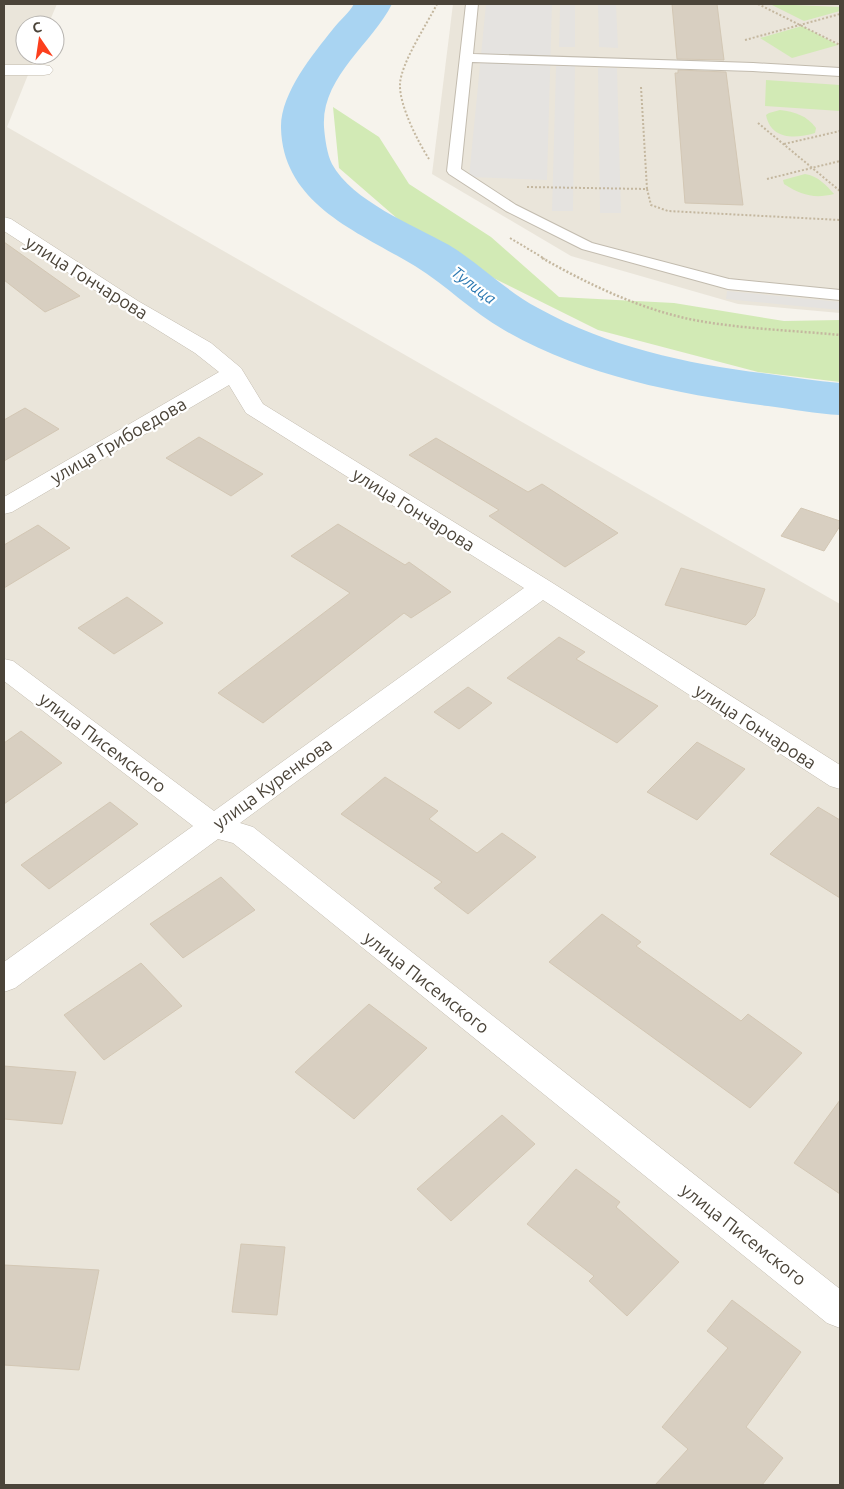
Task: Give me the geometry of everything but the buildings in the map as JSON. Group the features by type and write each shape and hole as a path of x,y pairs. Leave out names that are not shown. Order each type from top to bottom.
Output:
{"street":[{"path":"4,70 44,70"},
{"name":"улица Гончарова","path":"4,223 123,300 202,348 233,374 254,408 542,588 840,780"},
{"name":"улица Грибоедова","path":"4,507 233,374"},
{"name":"улица Куренкова","path":"4,979 542,588"},
{"name":"улица Писемского","path":"4,668 183,802 212,826 243,835 840,1310"}],"lane":[{"path":"472,4 454,170 511,208 587,246 728,284 840,295"},
{"path":"466,58 753,67 840,72"}],"path":[{"path":"758,4 840,45"},
{"path":"745,40 840,14"},
{"path":"640,63 647,189 651,205 668,211 840,220"},
{"path":"758,124 840,191"},
{"path":"783,144 840,131"},
{"path":"767,179 840,161"},
{"path":"479,187 647,189"}],"shaded area":[{"path":"4,4 57,4 52,15 15,15 15,65 32,65 7,127 840,604 840,1485 4,1485"},
{"path":"453,4 840,4 840,313 738,304 571,256 432,174"},
{"path":"486,4 552,4 547,180 469,177"},
{"path":"560,4 575,4 575,47 559,47"},
{"path":"598,4 616,4 618,48 599,47"},
{"path":"556,66 575,66 573,211 552,211"},
{"path":"598,68 617,68 621,213 600,213"},
{"path":"727,291 840,302 840,310 726,299"}],"green space":[{"path":"770,4 840,7 840,11 804,21"},
{"path":"802,26 838,45 792,58 760,38"},
{"path":"766,80 840,85 840,111 765,106"},
{"path":"333,107 379,137 409,184 491,237 559,297 674,303 784,321 840,320 840,382 758,372 598,330 429,246 339,168"},
{"path":"780,110 804,117 816,128 815,133 792,137 778,133 769,123 766,115"},
{"path":"805,174 818,179 834,194 808,195 784,184 783,180"}],"waterway":[{"name":"Тулица","path":"373,4 329,61 307,101 303,115 304,143 309,162 320,180 335,196 373,224 442,262 508,312 549,334 579,347 643,368 709,382 840,399"}]}
